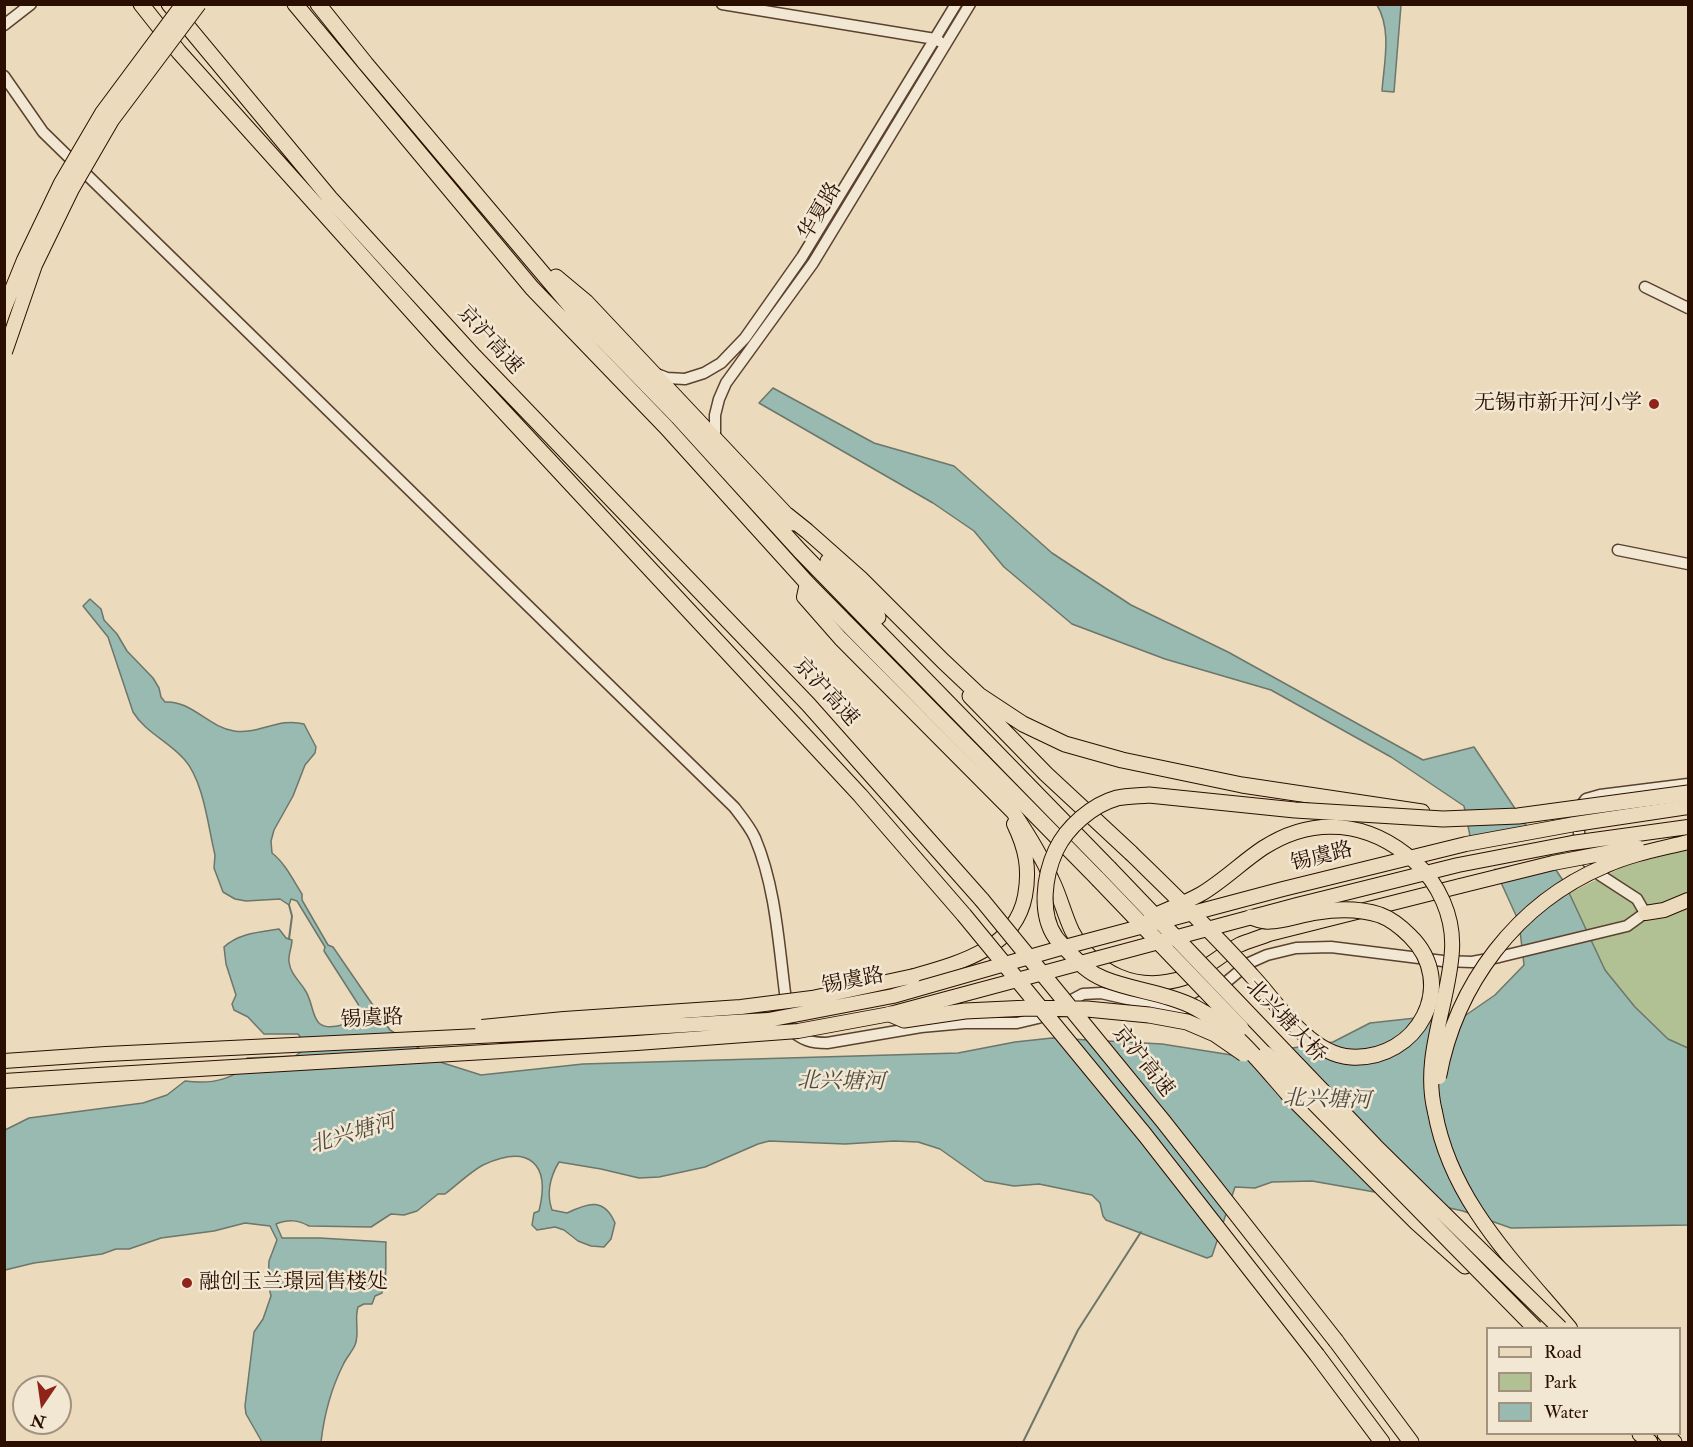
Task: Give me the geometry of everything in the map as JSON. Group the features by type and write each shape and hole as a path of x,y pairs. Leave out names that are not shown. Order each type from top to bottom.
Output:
{"highway":[{"name":"京沪高速","path":"141,4 179,52 441,344 860,795 964,915 1145,1135 1317,1355 1382,1443"},
{"name":"京沪高速","path":"169,4 330,198 434,312 808,704 982,900 1163,1121 1336,1341 1411,1443"},
{"name":"北兴塘大桥","path":"295,4 532,288 666,428 807,583 1533,1327"},
{"path":"318,4 373,73 525,252 586,302 787,515 880,619 881,634"},
{"name":"北兴塘大桥","path":"525,252 572,308 678,417 800,551 1110,868 1375,1146 1558,1327"},
{"path":"787,515 860,578 979,694 1023,724 1065,744 1122,760 1242,785 1421,812 1452,814 1462,818"},
{"path":"906,625 938,664 1046,774 1174,894 1251,975 1301,1032 1332,1052 1350,1057 1371,1056 1390,1050 1407,1040 1422,1022 1430,1003 1432,983 1428,963 1419,945 1402,928 1381,916 1350,910 1319,911 1267,922 1251,917"},
{"path":"1288,1094 1224,1024 1172,998 1104,979 1082,966 1055,937 1047,919 1045,897 1048,871 1057,849 1074,824 1093,809 1117,798 1149,795 1376,816 1443,819 1518,816 1689,793"},
{"path":"890,1014 904,1020 964,1011 1029,1008 1087,1009 1178,1020 1215,1034 1242,1052 1288,1094 1417,1223 1528,1327"}],"main road":[{"path":"4,309 24,260 61,183 102,113 183,4"},
{"path":"5,353 35,265 72,189 112,120 199,4"},
{"path":"807,583 804,597 840,638 1013,812 1034,842 1053,881 1072,929 1085,952 1101,967 1119,977 1141,982 1163,982 1185,977 1240,945 1269,934 1592,855 1689,841"},
{"path":"372,1041 564,1019 741,1007 812,998 914,976 962,962 982,952 1010,930 1019,916 1028,882 1028,868 1021,840 1005,806"},
{"name":"锡虞路","path":"4,1061 768,1020 893,996 1283,889 1466,844 1575,824 1689,807"},
{"path":"1123,932 1202,894 1263,848 1284,836 1310,828 1334,827 1359,830 1383,838 1421,866 1445,904 1451,927 1452,948 1449,975 1432,1057 1431,1096 1439,1133 1449,1164 1467,1200 1568,1327"},
{"name":"锡虞路","path":"4,1081 798,1031 890,1014 1251,917 1458,865 1572,843 1689,827"},
{"path":"1435,1112 1442,1059 1459,1011 1487,960 1507,936 1534,908 1576,879 1633,855 1689,841"},
{"path":"1645,913 1664,910 1689,900"}],"street":[{"path":"4,25 32,4"},
{"path":"722,4 940,41"},
{"name":"华夏路","path":"715,439 715,415 726,383 813,263 940,41 956,4"},
{"name":"华夏路","path":"650,371 667,378 685,379 704,373 721,363 745,338 802,257 940,41 970,4"},
{"path":"4,76 43,132 734,807 754,836 764,865 771,896 790,1028 798,1037 813,1043 827,1043 921,1027 965,1023 1017,1023 1038,1018 1083,994 1101,993 1176,1010 1191,1007 1206,999 1250,963 1266,955 1296,948 1331,947 1462,962 1500,957 1627,926 1645,913 1637,899 1600,874 1587,861 1579,833 1580,807 1586,799 1600,795 1689,783"},
{"path":"1645,287 1689,308"},
{"path":"1618,550 1689,564"}],"green space":[{"path":"1688,849 1688,1048 1668,1039 1635,1007 1605,970 1569,893 1625,866"}],"water":[{"path":"1377,5 1401,5 1394,92 1382,91 1386,36 1382,15"},
{"name":"北兴塘河","path":"773,388 874,443 954,466 1052,553 1131,605 1228,652 1423,760 1474,747 1564,882 1605,970 1635,1007 1668,1039 1688,1048 1688,1225 1511,1228 1463,1211 1386,1194 1312,1181 1272,1182 1255,1188 1235,1187 1212,1256 1207,1258 1106,1220 1100,1203 1092,1195 1039,1184 1014,1186 985,1181 940,1149 918,1142 845,1144 769,1141 705,1167 659,1177 639,1178 559,1162 550,1185 549,1197 552,1210 567,1213 595,1204 606,1209 615,1223 611,1239 604,1247 591,1246 578,1241 564,1230 555,1227 537,1230 532,1225 534,1213 539,1211 542,1194 539,1170 533,1162 524,1158 499,1159 483,1165 445,1194 438,1194 417,1211 404,1215 391,1214 371,1227 309,1226 293,1221 276,1224 282,1238 386,1242 384,1287 382,1293 375,1296 372,1304 358,1307 356,1341 332,1393 321,1442 262,1442 246,1414 254,1332 263,1319 271,1296 268,1283 269,1261 277,1240 270,1226 245,1223 214,1231 161,1238 129,1249 116,1249 102,1254 34,1263 5,1270 5,1130 29,1118 143,1103 167,1095 185,1081 206,1082 227,1078 239,1071 247,1058 295,1056 301,1052 302,1039 298,1034 264,1034 248,1017 234,1010 232,1004 236,995 226,964 224,947 230,942 250,934 279,929 286,938 292,940 290,967 309,997 315,1018 319,1023 331,1027 355,1023 362,1017 358,1004 324,951 325,947 297,901 291,899 289,905 280,899 246,901 235,899 223,892 214,868 215,855 196,779 184,759 144,725 133,712 108,637 83,606 90,599 101,609 104,620 117,634 127,651 153,678 165,702 183,705 225,729 234,731 252,731 295,722 304,724 316,747 315,753 305,765 293,796 274,830 271,841 272,853 281,862 302,894 302,900 328,945 333,947 390,1030 443,1063 481,1075 583,1064 958,1053 1015,1042 1052,1038 1162,1044 1238,1056 1333,1042 1370,1023 1466,1015 1495,995 1524,965 1519,922 1488,854 1470,836 1464,806 1391,757 1271,690 1165,659 1072,624 1004,567 974,531 933,503 759,403"}],"pier":[{"path":"1531,826 1551,857 1492,869 1486,856 1469,839"}],"waterway":[{"path":"289,905 292,916 289,939"},
{"path":"1023,1442 1078,1330 1141,1232"}],"place":[{"name":"无锡市新开河小学","path":"1654,404"},
{"name":"融创玉兰璟园售楼处","path":"187,1283"}]}
